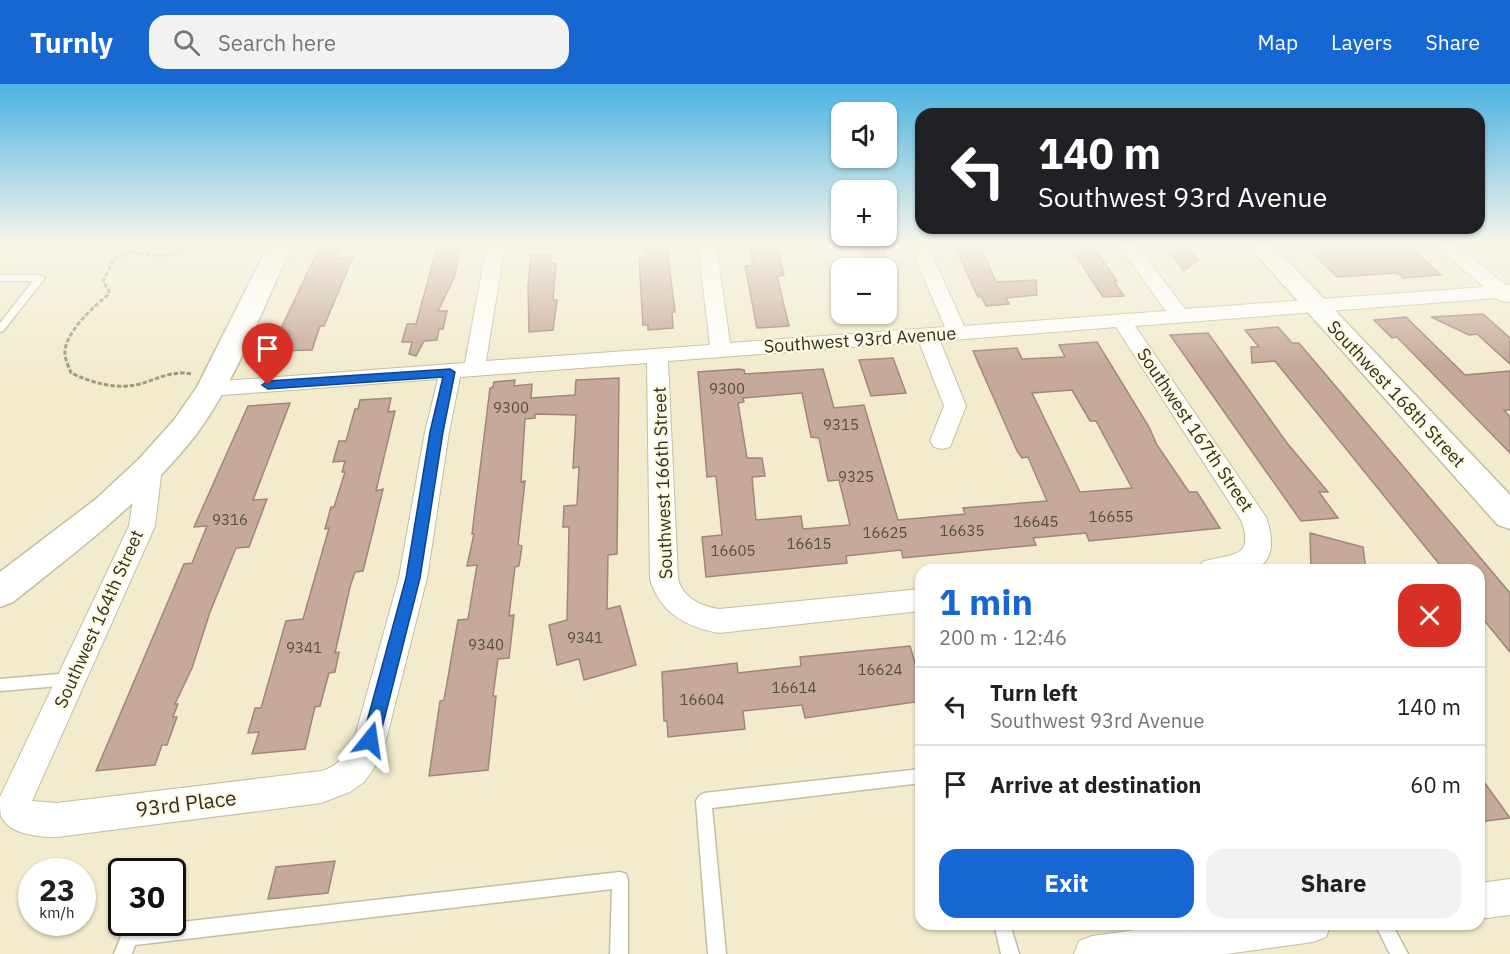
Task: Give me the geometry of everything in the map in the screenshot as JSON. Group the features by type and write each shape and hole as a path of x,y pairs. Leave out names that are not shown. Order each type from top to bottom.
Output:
{"street":[{"path":"0,592 92,521 150,467 185,427 253,285"},
{"path":"462,371 485,285"},
{"path":"712,285 721,351"},
{"path":"936,285 957,332"},
{"path":"1157,285 1180,316"},
{"name":"Southwest 168th Street","path":"1295,285 1509,514"},
{"path":"1495,285 1507,294"},
{"name":"Southwest 93rd Avenue","path":"204,383 462,371 957,332 1507,294"},
{"name":"Southwest 167th Street","path":"1122,321 1253,517 1259,530 1261,543 1254,556 1247,562 1238,564"},
{"path":"927,335 955,406 942,441"},
{"name":"Southwest 166th Street","path":"657,356 664,579 670,594 681,606 699,616 719,621 915,601"},
{"name":"93rd Place","path":"13,805 19,814 38,820 57,820 321,788 342,780 358,766 370,740 413,578 436,432 462,371"},
{"name":"Southwest 164th Street","path":"13,805 142,526 150,467"},
{"path":"1485,900 1510,897"},
{"path":"1092,954 1268,930"}],"lane":[{"path":"0,329 35,285"},
{"path":"0,685 72,678"},
{"path":"717,954 704,801 915,777"},
{"path":"123,954 129,937 620,880 619,954"},
{"path":"1004,930 1010,954"},
{"path":"1386,930 1399,954"}],"path":[{"path":"107,285 108,295 89,311 69,337 66,346 66,361 71,373 106,387 137,385 174,373 204,383"}],"building":[{"path":"302,285 341,285 324,326 320,326 312,350 275,351 277,337"},
{"path":"427,285 451,285 438,311 447,311 443,329 439,329 437,340 424,341 416,356 409,354 412,342 402,342 407,324 416,324"},
{"path":"528,285 554,285 553,300 557,300 553,330 529,332"},
{"path":"641,285 672,285 675,312 672,312 673,328 648,330 648,325 643,325"},
{"path":"749,285 779,285 789,326 757,328"},
{"path":"972,285 1036,285 1037,295 1006,298 1009,304 986,306 981,296 978,297"},
{"path":"1095,285 1116,285 1124,296 1103,297"},
{"path":"1483,314 1510,338 1510,364 1477,334 1469,335 1431,317"},
{"path":"1406,317 1465,375 1510,371 1510,410 1504,410 1510,417 1510,453 1397,337 1392,338 1374,320"},
{"path":"1278,327 1292,343 1299,343 1510,593 1510,652 1485,621 1485,564 1439,564 1275,361 1252,363 1251,347 1259,347 1245,330"},
{"path":"1208,333 1287,443 1328,492 1319,492 1338,518 1301,521 1170,335"},
{"path":"1097,342 1149,427 1157,445 1189,492 1197,492 1220,528 1089,541 1086,533 1033,538 1036,545 903,558 901,550 846,556 847,563 706,577 702,537 722,535 716,476 707,477 698,372 739,369 744,370 745,374 823,369 834,408 864,405 898,520 965,514 963,508 1047,501 1028,457 1022,458 1017,451 973,351 1017,348 1022,359 1065,357 1059,345","holes":["1072,390 1090,421 1096,421 1132,488 1080,492 1032,393","802,393 811,437 819,438 828,481 839,480 850,525 803,529 801,516 756,520 752,477 765,476 762,458 747,458 738,403 744,402 743,398"]},
{"path":"893,358 906,393 871,396 859,360"},
{"path":"619,378 617,554 608,555 607,609 620,606 636,665 584,680 579,659 557,665 549,625 567,620 569,527 563,527 564,506 577,505 579,467 573,468 576,415 535,414 535,418 525,419 521,482 525,481 518,545 522,546 519,566 515,567 509,616 514,615 509,658 498,659 488,770 429,776 440,701 444,700 458,620 468,619 477,565 467,566 474,534 472,534 490,388 493,387 494,382 515,380 514,386 532,384 531,398 575,395 576,380"},
{"path":"391,398 388,412 395,411 376,491 383,489 372,535 363,571 355,572 350,587 335,653 339,652 335,672 329,673 320,706 315,707 305,749 252,754 259,732 248,733 255,708 261,708 286,621 303,619 329,528 325,529 331,507 334,507 345,472 342,472 345,461 333,462 339,441 346,441 355,409 358,409 360,400"},
{"path":"290,403 253,500 267,499 249,547 236,548 210,612 192,668 175,704 178,704 173,717 177,717 167,745 162,745 155,765 96,771 184,564 192,563 207,526 194,527 248,406"},
{"path":"1310,533 1363,547 1365,564 1311,564"},
{"path":"910,646 915,662 915,702 805,718 802,705 743,711 745,729 668,737 667,721 664,721 662,672 737,663 738,673 801,666 800,657"},
{"path":"1485,783 1510,818 1485,821"},
{"path":"335,861 328,893 268,899 276,867"}],"route":[{"path":"268,385 450,372 436,432 413,578 370,740"}]}
